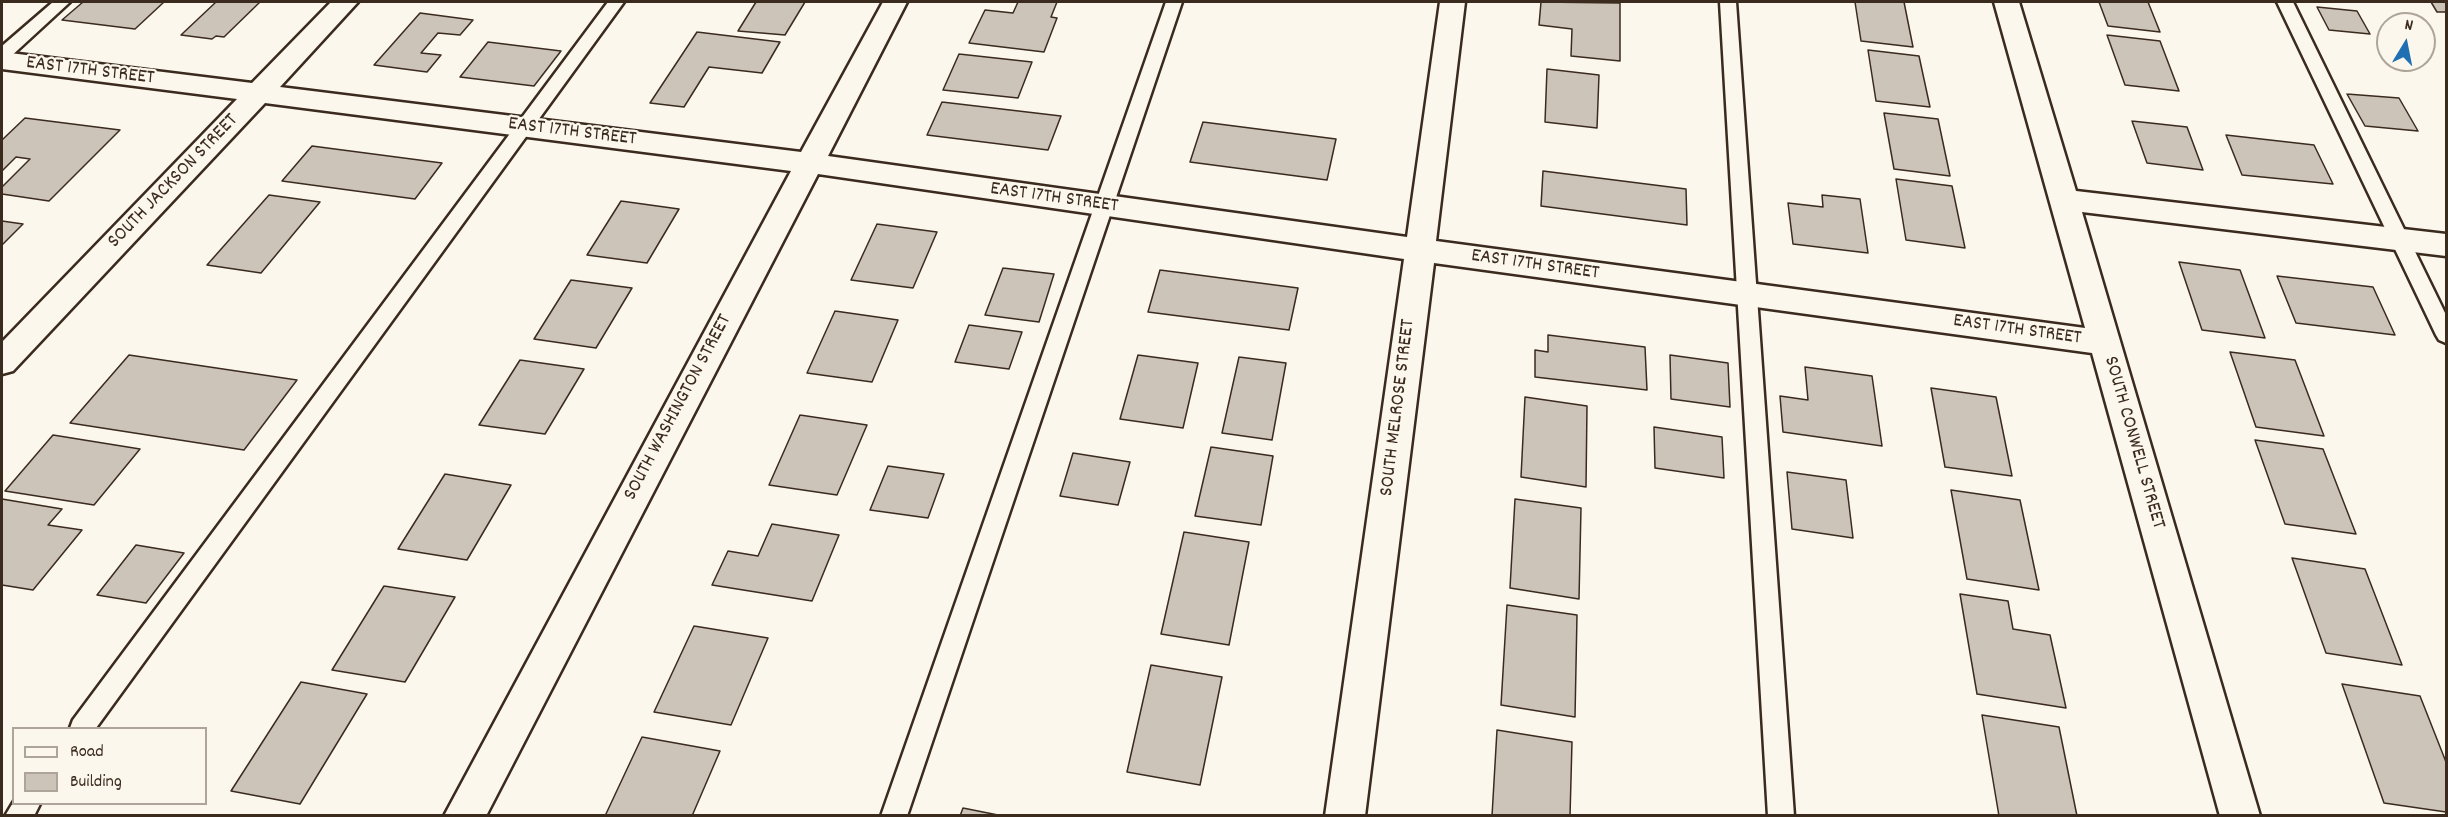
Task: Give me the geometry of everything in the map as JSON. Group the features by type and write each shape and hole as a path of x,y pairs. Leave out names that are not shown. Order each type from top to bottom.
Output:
{"street":[{"name":"SOUTH JACKSON STREET","path":"2,362 345,2"},
{"name":"SOUTH WASHINGTON STREET","path":"464,816 895,2"},
{"name":"SOUTH MELROSE STREET","path":"1346,816 1453,2"},
{"name":"SOUTH CONWELL STREET","path":"2007,2 2240,816"},
{"name":"EAST 17TH STREET","path":"2,60 808,164 2105,343"},
{"path":"2064,200 2446,245"}],"lane":[{"path":"2,55 62,2"},
{"path":"82,727 616,2"},
{"path":"894,816 1174,2"},
{"path":"1728,2 1781,816"},
{"path":"2285,2 2446,335"}],"building":[{"path":"83,2 164,2 135,29 62,20"},
{"path":"216,2 260,2 224,37 216,36 212,39 181,35"},
{"path":"756,2 805,2 785,35 738,31"},
{"path":"1018,2 1057,2 1051,17 1057,18 1044,52 969,43 985,10 1013,13"},
{"path":"1541,2 1620,3 1620,61 1571,56 1572,29 1539,25"},
{"path":"1855,2 1904,2 1913,47 1861,41"},
{"path":"2099,2 2148,2 2160,32 2108,26"},
{"path":"2431,2 2446,2 2446,12 2437,12"},
{"path":"2317,7 2357,11 2370,34 2329,30"},
{"path":"420,13 473,20 460,35 438,33 421,53 441,55 427,72 374,65"},
{"path":"697,32 780,42 762,73 709,67 684,107 650,103"},
{"path":"2107,35 2160,41 2179,91 2125,85"},
{"path":"488,42 561,51 534,86 460,77"},
{"path":"1868,50 1919,56 1930,107 1876,101"},
{"path":"959,54 1032,62 1018,98 943,90"},
{"path":"1547,69 1599,75 1597,128 1545,122"},
{"path":"2347,94 2399,98 2418,131 2365,126"},
{"path":"942,102 1061,116 1048,150 927,135"},
{"path":"1884,113 1938,119 1950,176 1894,169"},
{"path":"25,118 120,130 49,201 2,194 2,187 30,159 16,157 2,171 2,140"},
{"path":"2132,121 2187,127 2203,170 2147,163"},
{"path":"1203,122 1336,139 1327,180 1190,162"},
{"path":"2226,135 2314,145 2333,184 2242,175"},
{"path":"312,146 442,163 415,199 282,181"},
{"path":"1543,171 1686,189 1687,225 1541,206"},
{"path":"1896,179 1952,186 1965,248 1906,240"},
{"path":"269,195 320,202 261,273 207,265"},
{"path":"1822,195 1860,199 1868,253 1793,244 1788,203 1823,207"},
{"path":"621,201 679,209 647,263 587,255"},
{"path":"2,221 23,224 2,245"},
{"path":"877,224 937,232 913,288 851,280"},
{"path":"2179,262 2240,270 2265,338 2202,330"},
{"path":"1003,268 1054,274 1039,322 985,315"},
{"path":"1160,270 1298,288 1289,330 1148,312"},
{"path":"2277,276 2373,287 2395,335 2296,323"},
{"path":"571,280 632,288 596,348 534,339"},
{"path":"835,311 898,320 872,382 807,373"},
{"path":"969,325 1022,332 1009,369 955,362"},
{"path":"1548,335 1645,347 1647,390 1535,377 1535,350 1548,352"},
{"path":"2230,352 2295,360 2324,436 2256,427"},
{"path":"129,355 297,380 244,450 70,423"},
{"path":"1138,355 1198,363 1183,428 1120,419"},
{"path":"1670,355 1728,363 1730,407 1671,399"},
{"path":"1239,357 1286,363 1272,440 1222,433"},
{"path":"520,360 584,369 545,434 479,425"},
{"path":"1805,367 1872,376 1882,446 1783,432 1780,396 1808,400"},
{"path":"1931,388 1996,397 2012,476 1945,467"},
{"path":"1525,397 1587,406 1586,487 1521,477"},
{"path":"800,415 867,425 837,495 769,485"},
{"path":"1654,427 1722,437 1724,478 1655,468"},
{"path":"53,435 140,449 94,505 5,491"},
{"path":"2255,440 2323,449 2356,534 2285,524"},
{"path":"1211,447 1273,456 1261,525 1195,516"},
{"path":"1073,453 1130,462 1118,505 1060,496"},
{"path":"888,466 944,474 928,518 870,510"},
{"path":"1787,472 1846,480 1853,538 1792,529"},
{"path":"445,474 511,485 467,560 398,549"},
{"path":"1951,490 2020,500 2039,590 1967,579"},
{"path":"2,499 62,509 48,525 82,530 33,590 2,585"},
{"path":"1515,499 1581,508 1579,599 1510,588"},
{"path":"772,524 839,535 812,601 712,585 728,551 758,556"},
{"path":"1184,532 1249,542 1229,645 1161,634"},
{"path":"136,545 184,553 146,603 97,595"},
{"path":"2292,558 2365,569 2402,665 2326,653"},
{"path":"384,586 455,597 405,682 332,670"},
{"path":"1960,594 2008,601 2013,629 2050,635 2066,708 1977,694"},
{"path":"1507,605 1577,615 1575,717 1501,705"},
{"path":"694,626 768,638 731,725 654,712"},
{"path":"1151,665 1222,677 1200,785 1127,772"},
{"path":"301,682 367,694 300,804 231,791"},
{"path":"2342,684 2420,696 2446,762 2446,812 2384,803"},
{"path":"1982,715 2059,727 2077,816 1999,816"},
{"path":"1497,730 1572,742 1570,816 1492,816"},
{"path":"642,737 720,751 692,816 605,816"},
{"path":"963,808 1003,816 960,816"}]}
